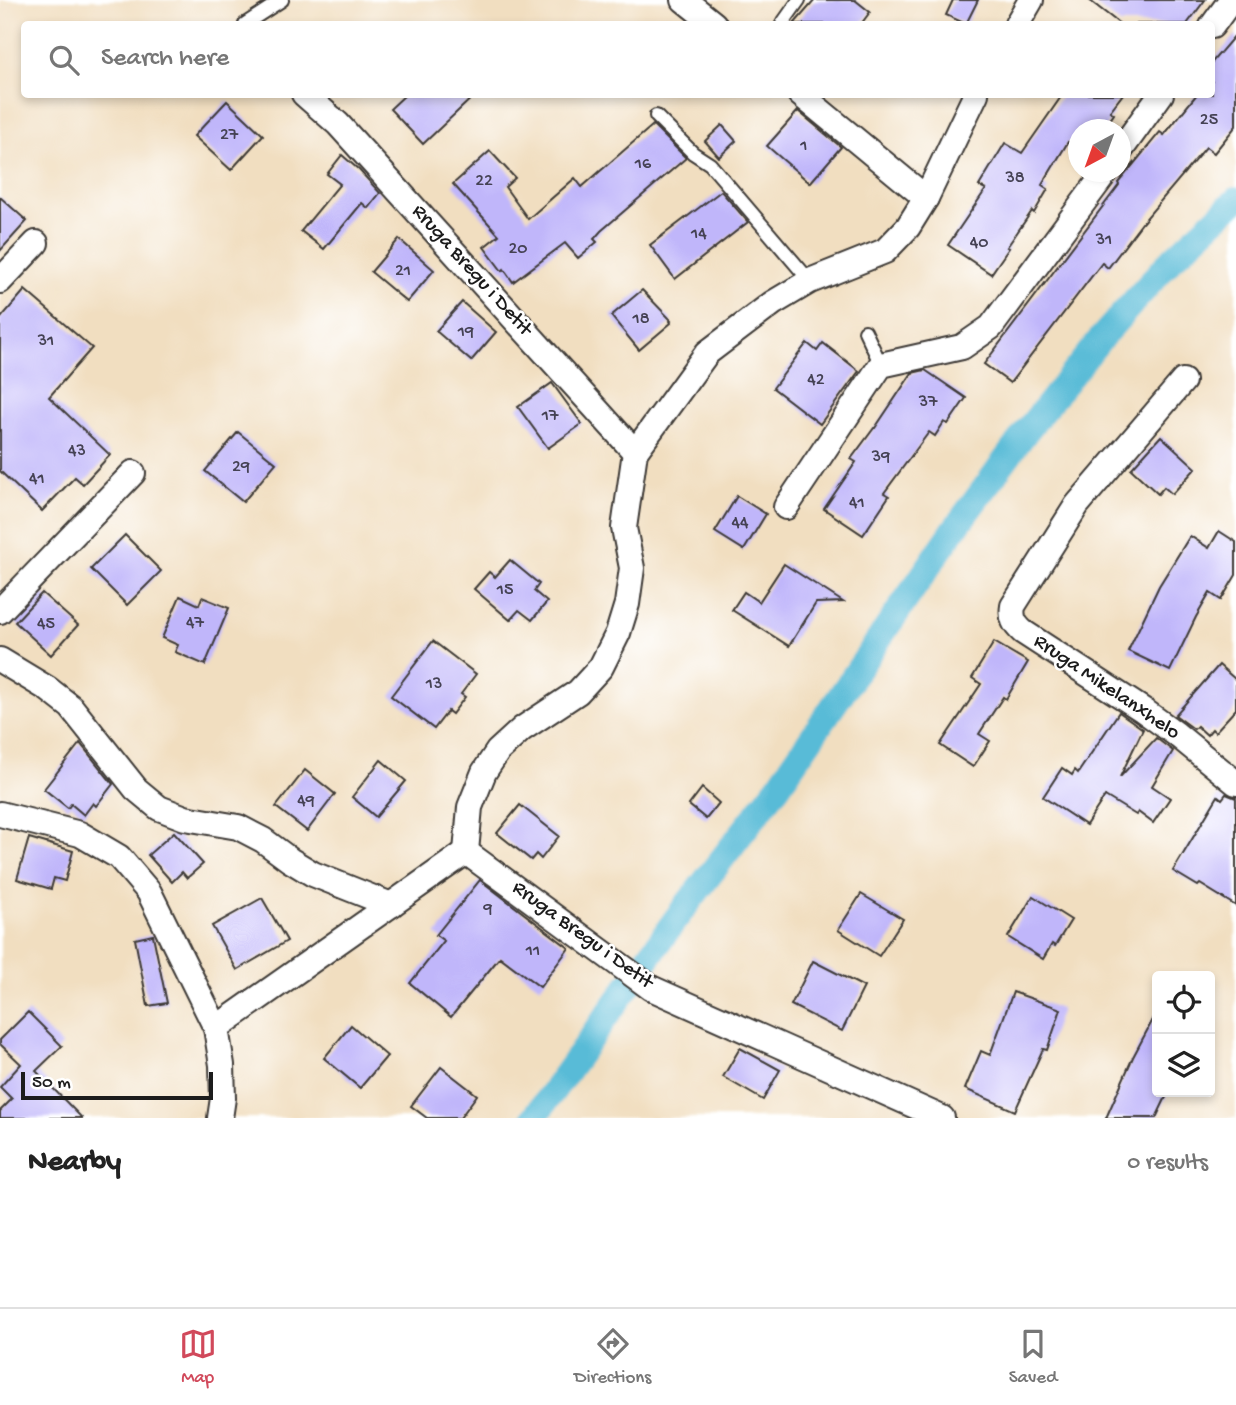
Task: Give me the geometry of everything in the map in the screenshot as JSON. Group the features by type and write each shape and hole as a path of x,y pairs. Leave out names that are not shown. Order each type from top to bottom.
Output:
{"street":[{"path":"684,0 710,21"},
{"path":"1019,21 1031,0"},
{"path":"1215,22 1231,0"},
{"name":"Rruga Bregu i Detit","path":"308,98 347,135 635,452"},
{"path":"805,98 926,198"},
{"path":"216,1028 466,852 470,807 484,772 498,751 522,729 578,692 601,667 618,633 627,604 632,568 624,528 635,452 707,353 773,303 810,281 885,251 908,228 926,198 974,98"},
{"path":"1131,137 1158,98"},
{"path":"786,507 881,365 962,347 991,327 1099,182"},
{"path":"0,281 36,243"},
{"name":"Rruga Mikelanxhelo","path":"1183,381 1077,505 1013,606 1012,615 1015,624 1023,632 1143,710 1236,783"},
{"path":"0,611 133,473"},
{"path":"0,660 48,689 71,707 136,789 159,808 186,818 238,827 263,840 313,874 391,905"},
{"path":"0,814 79,834 119,858 149,892 216,1028 223,1087 220,1118"},
{"name":"Rruga Bregu i Detit","path":"466,852 651,988 942,1118"}],"lane":[{"path":"250,21 282,0"},
{"path":"784,21 799,0"},
{"path":"656,116 693,153 710,164 810,281"},
{"path":"866,331 881,365"}],"building":[{"path":"815,0 855,0 870,12 863,21 797,21"},
{"path":"953,0 978,0 968,21 959,21 946,15"},
{"path":"1089,0 1205,0 1189,21 1116,21"},
{"path":"1236,34 1236,126 1214,153 1206,147 1108,268 1102,263 1010,383 984,364 1118,183 1131,182 1131,167 1160,132 1164,135 1194,98 1215,98 1215,58"},
{"path":"402,98 472,98 423,144 390,109"},
{"path":"1060,98 1120,98 1110,111 1114,114 1111,119 1068,119 1068,142 1042,185 1048,189 991,274 948,245 986,189 979,186 1005,143 1022,153"},
{"path":"227,101 263,135 231,170 194,136"},
{"path":"798,111 841,147 810,183 767,146"},
{"path":"653,125 686,158 601,231 594,239 597,242 578,258 565,243 513,282 484,247 499,235 453,184 490,151 515,178 505,187 528,219 575,178 582,187"},
{"path":"722,125 736,141 719,157 705,141"},
{"path":"342,155 380,193 368,208 362,203 324,249 301,231 340,184 327,174"},
{"path":"721,191 748,222 675,279 650,245"},
{"path":"0,197 27,221 0,251"},
{"path":"399,239 434,270 407,302 371,272"},
{"path":"25,290 92,348 49,397 110,455 83,484 75,477 42,511 0,471 0,319"},
{"path":"642,290 671,323 639,350 611,316"},
{"path":"462,302 496,332 471,361 436,331"},
{"path":"807,343 817,351 823,343 859,371 820,424 773,388"},
{"path":"925,370 966,398 948,424 944,422 935,436 929,432 884,493 889,496 863,535 824,509 856,462 851,459 912,373"},
{"path":"552,383 582,424 548,448 518,407"},
{"path":"238,432 276,463 243,502 205,471"},
{"path":"1161,436 1196,468 1172,494 1164,487 1158,494 1131,469"},
{"path":"737,496 766,514 744,550 715,532"},
{"path":"1219,531 1236,542 1236,575 1221,600 1210,593 1170,671 1128,651 1159,586 1190,536 1209,548"},
{"path":"125,535 161,571 127,605 91,569"},
{"path":"510,560 539,584 534,591 547,602 532,620 519,610 510,620 474,589 489,572 495,577"},
{"path":"784,564 843,602 816,603 789,646 732,610 744,592 759,602"},
{"path":"42,593 78,625 51,655 15,622"},
{"path":"180,596 199,605 202,597 229,608 205,665 175,652 178,645 162,638"},
{"path":"433,641 476,674 461,694 465,697 452,714 448,711 434,729 391,696"},
{"path":"994,642 1028,662 1006,699 1003,697 979,734 990,741 973,767 940,745 981,684 972,678"},
{"path":"1219,665 1236,680 1236,709 1215,732 1212,729 1207,735 1197,726 1194,729 1175,715"},
{"path":"1119,712 1143,729 1120,777 1156,738 1173,751 1152,786 1170,798 1153,823 1138,812 1136,815 1105,796 1086,825 1043,797 1062,768 1072,775 1075,770 1078,773"},
{"path":"80,743 113,784 96,806 93,803 84,815 71,804 68,808 44,789"},
{"path":"381,760 406,781 376,817 352,797"},
{"path":"305,770 335,794 307,831 276,807"},
{"path":"702,788 719,803 706,819 689,805"},
{"path":"1226,794 1236,798 1236,906 1173,871 1218,796 1222,799"},
{"path":"520,805 559,836 541,859 536,854 531,860 497,833"},
{"path":"174,832 203,864 187,878 182,872 172,882 148,855"},
{"path":"29,838 73,851 65,881 54,878 51,889 17,879"},
{"path":"480,880 569,948 540,987 500,957 451,1017 410,983 444,941 436,935"},
{"path":"861,894 903,919 879,956 838,930"},
{"path":"1033,896 1071,920 1055,946 1052,944 1043,959 1008,937"},
{"path":"262,898 287,941 237,970 212,926"},
{"path":"153,935 167,1003 148,1006 135,939"},
{"path":"813,961 864,987 842,1031 791,1005"},
{"path":"1013,992 1061,1009 1047,1050 1043,1049 1015,1111 965,1089 981,1051 990,1055"},
{"path":"28,1012 62,1046 36,1071 82,1118 0,1118 0,1111 12,1099 0,1087 21,1064 0,1044 0,1040"},
{"path":"1152,1021 1152,1097 1166,1097 1156,1118 1106,1118"},
{"path":"351,1025 387,1056 360,1088 324,1058"},
{"path":"740,1048 780,1070 763,1100 723,1077"},
{"path":"441,1067 477,1095 460,1118 427,1118 411,1106"}],"waterway":[{"path":"534,1118 675,920 779,785 953,531 1028,429 1102,337 1169,262 1236,200"}]}
